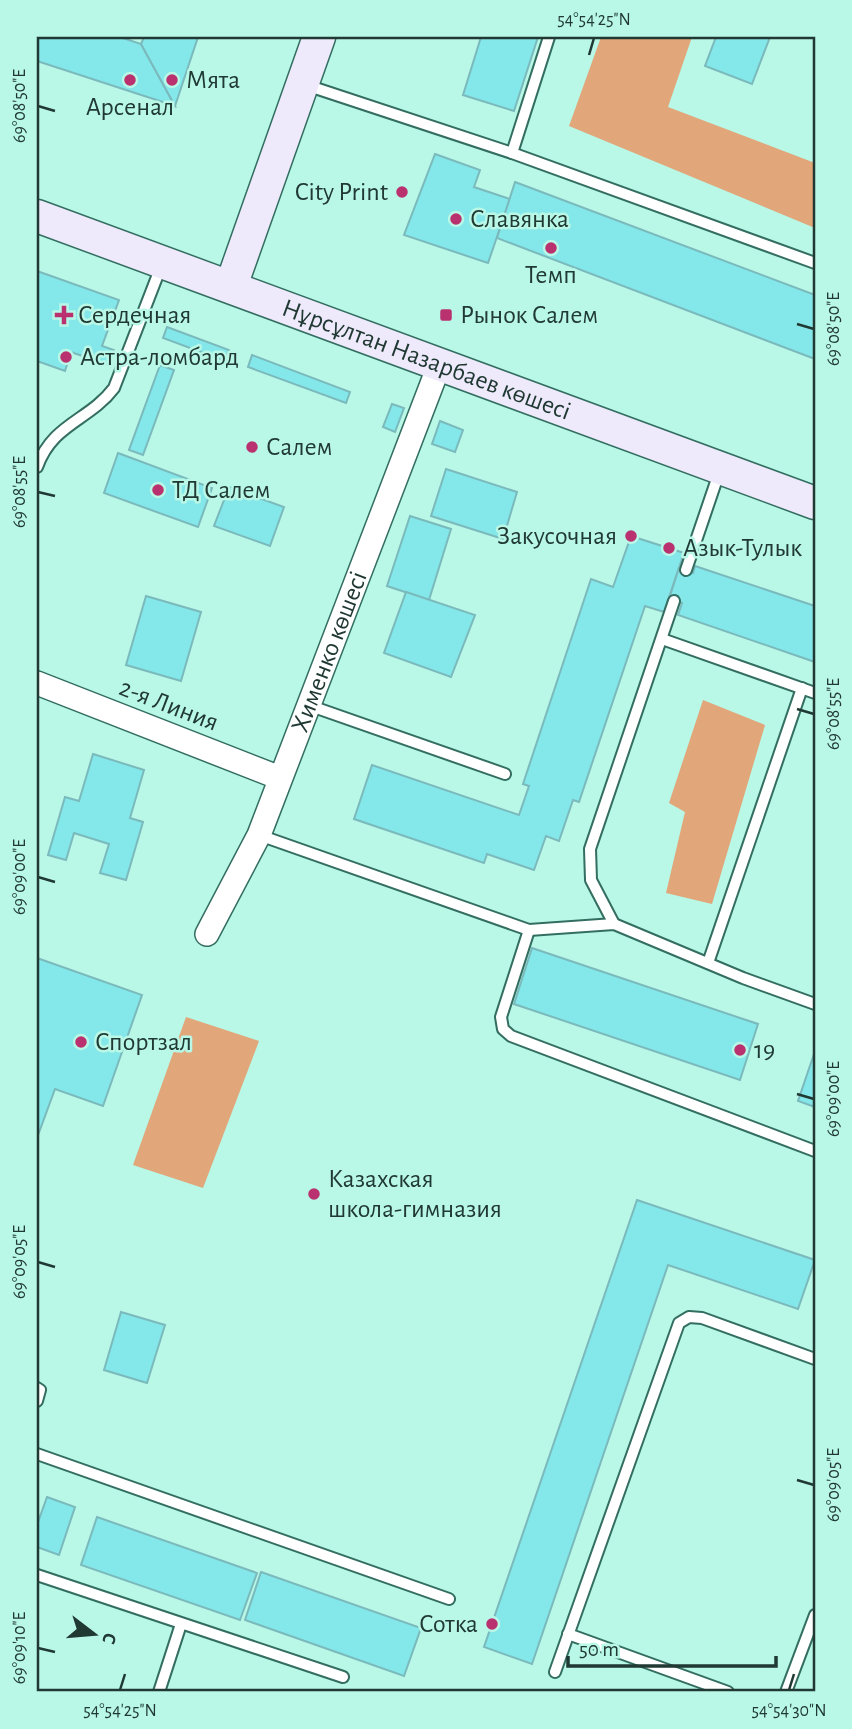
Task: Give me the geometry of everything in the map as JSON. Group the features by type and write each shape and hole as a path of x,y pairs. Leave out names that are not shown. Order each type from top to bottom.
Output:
{"main road":[{"path":"231,286 319,37"},
{"name":"Нұрсұлтан Назарбаев көшесі","path":"37,216 815,503"}],"street":[{"name":"Хименко көшесі","path":"207,934 259,835 440,363"},
{"name":"2-я Линия","path":"37,683 280,778"}],"lane":[{"path":"512,153 550,37"},
{"path":"303,84 512,153 815,263"},
{"path":"37,467 52,438 107,397 114,388 163,262"},
{"path":"686,570 720,468"},
{"path":"614,923 591,880 590,849 674,601"},
{"path":"662,639 815,693"},
{"path":"708,963 802,688"},
{"path":"308,705 505,774"},
{"path":"259,835 529,930 614,923 810,1002"},
{"path":"529,930 501,1017 503,1029 512,1036 815,1151"},
{"path":"555,1672 679,1323 689,1317 702,1318 815,1359"},
{"path":"37,1388 40,1390 37,1401"},
{"path":"37,1454 449,1599"},
{"path":"37,1575 343,1677"},
{"path":"786,1692 815,1615"},
{"path":"159,1692 181,1624"},
{"path":"568,1634 728,1692"}],"shaded area":[{"path":"601,37 692,37 668,107 815,163 815,228 569,126"},
{"path":"703,700 765,725 712,904 666,893 685,812 669,803"},
{"path":"186,1017 259,1041 203,1188 133,1165"}],"building":[{"path":"37,37 120,37 141,44 175,106 37,61"},
{"path":"144,37 198,37 175,106 141,44"},
{"path":"481,37 538,37 514,111 463,95"},
{"path":"716,37 770,37 752,84 705,66"},
{"name":"Славянка","path":"435,154 480,170 474,187 510,199 488,263 404,235"},
{"path":"515,182 815,295 815,359 497,238"},
{"path":"37,271 119,300 102,346 114,350 108,365 71,352 65,371 37,361"},
{"path":"167,327 229,350 225,361 163,338"},
{"path":"252,355 350,392 346,403 248,367"},
{"path":"160,365 174,370 143,455 129,450"},
{"path":"392,404 404,408 395,432 383,427"},
{"path":"440,421 463,430 455,452 432,444"},
{"name":"ТД Салем","path":"118,453 212,488 198,527 104,493"},
{"path":"446,469 517,492 503,539 431,516"},
{"path":"229,487 284,507 270,546 214,526"},
{"path":"410,516 451,529 429,600 387,586"},
{"path":"631,536 684,553 664,612 645,606 579,802 573,800 559,841 546,836 534,870 487,854 484,863 354,819 372,765 519,815 529,786 523,784 591,579 613,587"},
{"path":"695,566 815,606 815,662 678,615 682,603 669,599 679,568 693,573"},
{"path":"406,592 475,615 451,677 384,653"},
{"path":"146,596 201,612 181,681 126,665"},
{"path":"93,754 144,770 130,818 143,822 126,880 100,873 109,844 74,833 66,860 48,855 65,797 79,801"},
{"path":"532,948 758,1024 740,1080 514,1004"},
{"name":"Спортзал","path":"37,958 142,995 103,1106 55,1089 37,1138"},
{"path":"815,1051 815,1107 798,1101"},
{"path":"637,1200 815,1260 798,1309 668,1265 532,1664 484,1647"},
{"path":"121,1312 165,1325 147,1383 104,1370"},
{"path":"47,1497 75,1507 59,1555 37,1547 37,1525"},
{"path":"97,1517 257,1573 240,1620 81,1565"},
{"path":"261,1572 421,1628 404,1676 245,1620"}],"place":[{"name":"Арсенал","path":"130,80"},
{"name":"Мята","path":"172,80"},
{"name":"City Print","path":"402,192"},
{"name":"Славянка","path":"456,219"},
{"name":"Темп","path":"551,248"},
{"name":"Сердечная","path":"64,315"},
{"name":"Рынок Салем","path":"446,315"},
{"name":"Астра-ломбард","path":"66,357"},
{"name":"Салем","path":"252,447"},
{"name":"ТД Салем","path":"158,490"},
{"name":"Закусочная","path":"631,536"},
{"name":"Азык-Тулык","path":"669,548"},
{"name":"Спортзал","path":"81,1042"},
{"name":"19","path":"740,1050"},
{"name":"Казахская школа-гимназия","path":"314,1194"},
{"name":"Сотка","path":"492,1624"}]}
